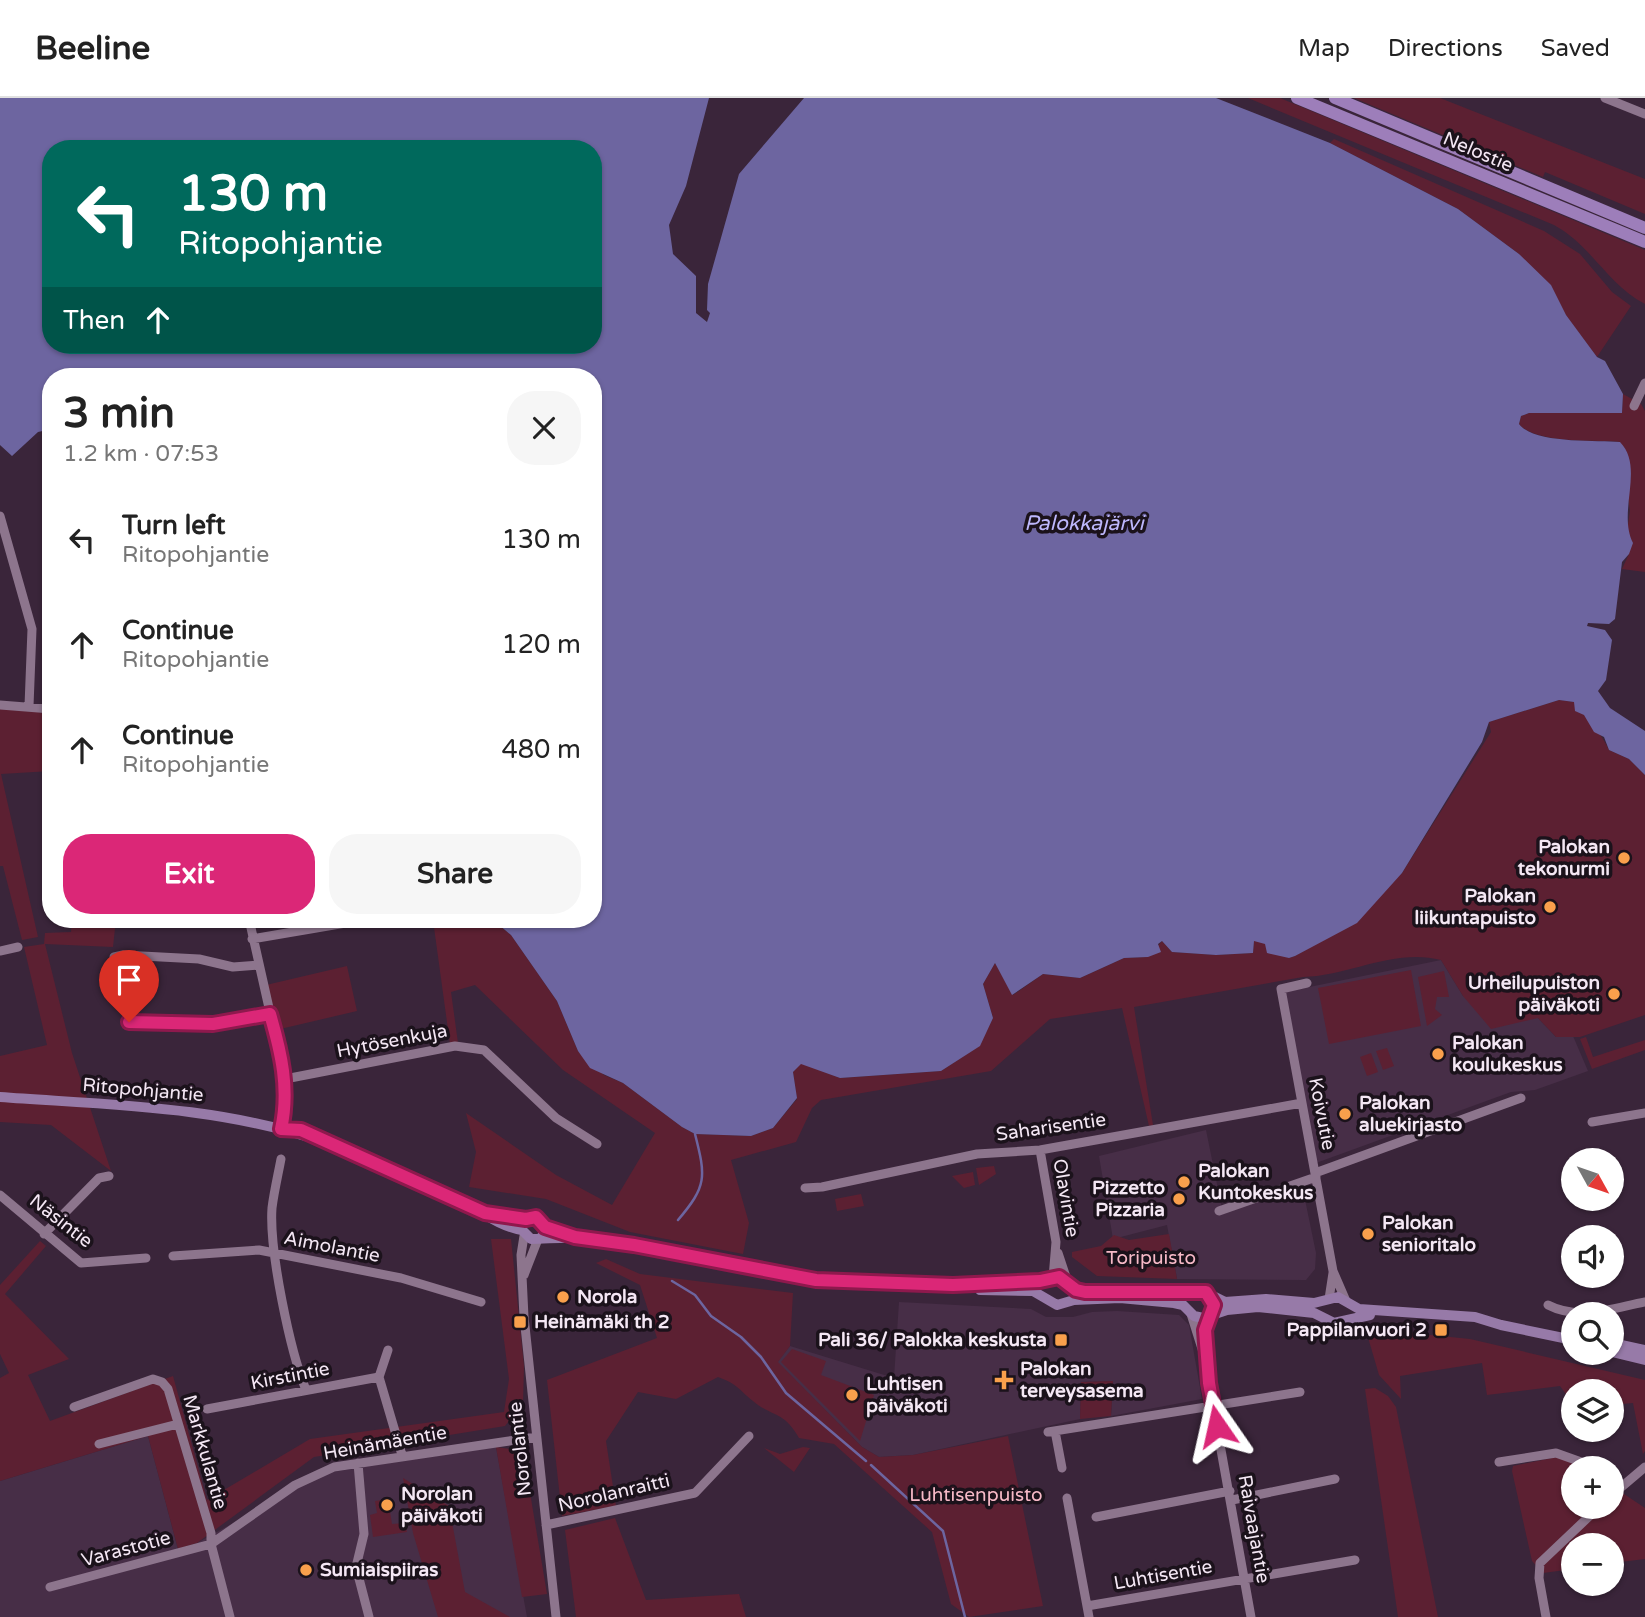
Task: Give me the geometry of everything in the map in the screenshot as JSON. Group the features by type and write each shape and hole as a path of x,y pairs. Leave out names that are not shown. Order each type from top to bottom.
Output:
{"highway":[{"name":"Nelostie","path":"1297,98 1645,242"},
{"name":"Nelostie","path":"1335,98 1645,228"}],"main road":[{"name":"Ritopohjantie","path":"0,1097 223,1115 281,1129 367,1158 485,1213 505,1226 524,1228"},
{"path":"524,1228 540,1218 542,1234"},
{"path":"524,1228 542,1234 634,1245 816,1280 953,1285 1051,1278 1069,1283 1085,1292 1203,1291 1225,1302 1266,1299 1328,1300 1338,1297 1359,1310 1475,1317 1561,1338"},
{"path":"1046,1298 1044,1290 1051,1278"},
{"path":"1067,1302 1072,1293 1069,1283"},
{"path":"953,1285 978,1290 1028,1290 1053,1304 1123,1299 1174,1303 1203,1318 1258,1307 1308,1311 1334,1323 1384,1312"},
{"path":"1189,1312 1188,1301 1194,1293"},
{"path":"1210,1315 1214,1305 1211,1295"},
{"path":"1328,1300 1324,1311 1328,1320"},
{"path":"1344,1320 1348,1315 1347,1302"},
{"path":"1624,1346 1645,1350"},
{"path":"1624,1355 1645,1360"}],"street":[{"path":"1605,98 1645,114"},
{"path":"1634,406 1645,383"},
{"path":"0,516 32,629 29,706"},
{"path":"0,705 42,708"},
{"path":"250,928 285,1079 286,1107 281,1129"},
{"path":"252,939 316,928"},
{"path":"0,951 18,947"},
{"path":"114,957 123,955 199,959 250,968 259,965"},
{"name":"Koivutie","path":"1307,983 1282,989 1333,1272 1347,1302"},
{"path":"129,1022 213,1024 270,1014"},
{"name":"Hytösenkuja","path":"285,1079 455,1046 473,1046 492,1056 556,1118 597,1144"},
{"path":"1219,1212 1521,1098"},
{"name":"Saharisentie","path":"805,1188 822,1187 977,1154 1040,1150 1302,1103"},
{"path":"1592,1122 1645,1113"},
{"name":"Olavintie","path":"1040,1150 1057,1251 1069,1283"},
{"path":"281,1159 272,1210 276,1254 296,1365 306,1390"},
{"path":"44,1234 99,1178 109,1176"},
{"name":"Näsintie","path":"0,1195 81,1263 146,1258"},
{"name":"Norolantie","path":"524,1228 523,1277 536,1437 556,1617"},
{"name":"Norolantie","path":"523,1277 542,1234"},
{"name":"Aimolantie","path":"173,1256 259,1250 401,1278 481,1302"},
{"name":"Olavintie","path":"1051,1278 1057,1251"},
{"name":"Koivutie","path":"1328,1300 1333,1272"},
{"path":"1548,1304 1570,1313 1585,1313 1645,1302"},
{"name":"Raivaajantie","path":"1189,1312 1207,1365"},
{"name":"Raivaajantie","path":"1210,1315 1205,1330 1207,1365 1251,1617"},
{"path":"388,1350 379,1377 402,1455"},
{"name":"Kirstintie","path":"207,1409 379,1377"},
{"name":"Markkulantie","path":"74,1407 153,1379 162,1382 168,1389 211,1533 211,1544"},
{"path":"1062,1468 1052,1431 1300,1392"},
{"path":"99,1444 178,1424"},
{"name":"Norolanraitti","path":"546,1525 695,1493 749,1436"},
{"name":"Heinämäentie","path":"211,1544 309,1477 334,1467 536,1437"},
{"path":"1499,1462 1556,1453 1564,1456"},
{"path":"358,1463 365,1534 356,1567 369,1617"},
{"path":"1624,1483 1645,1467"},
{"path":"1096,1517 1335,1479"},
{"path":"1068,1498 1089,1617"},
{"path":"1546,1617 1539,1578 1541,1563 1587,1519"},
{"path":"211,1544 230,1617"},
{"name":"Varastotie","path":"50,1587 211,1544"},
{"name":"Luhtisentie","path":"1087,1606 1356,1560"}],"shaded area":[{"name":"Palokan koulukeskus","path":"1441,960 1463,996 1538,1018 1556,1037 1573,1036 1588,1071 1535,1090 1511,1092 1316,1163 1285,992"},
{"path":"1206,1130 1223,1214 1302,1185 1316,1253 1315,1269 1306,1280 1177,1279 1167,1225 1113,1239 1099,1156"},
{"name":"Palokan terveysasema","path":"899,1302 1031,1309 1046,1317 1073,1317 1092,1312 1117,1311 1179,1315 1189,1325 1202,1399 1111,1416 1113,1381 1081,1382 1080,1419 913,1455 879,1457 862,1447 777,1362 790,1346 894,1378"},
{"path":"148,1436 178,1549 197,1543 309,1481 332,1472 358,1468 364,1538 368,1538 363,1467 496,1447 527,1617 0,1617 0,1481"}],"green space":[{"path":"1248,98 1280,98 1645,250 1645,304 1620,286 1579,243 1554,225"},
{"path":"1354,98 1440,98 1645,179 1645,214 1545,172 1543,177"},
{"path":"1334,139 1544,231 1580,254 1612,292 1631,306 1597,357 1519,254 1458,209 1330,143"},
{"path":"1623,394 1641,404 1645,411 1645,572 1622,569 1629,554 1627,531 1630,511 1620,442 1551,438 1538,435 1519,424 1521,416 1529,413 1622,413"},
{"path":"1559,700 1574,702 1598,731 1609,750 1629,759 1645,775 1645,1015 1580,1037 1556,1037 1538,1018 1491,1029 1463,996 1441,960 1423,957 1406,957 1337,972 1134,1007 1153,1125 1149,1126 1122,1008 1050,1019 991,1071 821,1100 812,1108 796,1142 731,1160 749,1223 743,1254 630,1232 546,1199 469,1187 476,1152 466,1113 556,1175 612,1205 655,1133 563,1070 475,985 451,992 458,1043 450,1044 434,928 503,928 511,935 557,1001 578,1051 604,1075 623,1083 695,1134 751,1136 773,1128 797,1099 793,1072 801,1063 840,1078 941,1071 979,1046 993,1018 983,984 995,963 1013,995 1043,974 1080,978 1124,958 1148,957 1162,941 1172,952 1216,955 1253,953 1254,941 1260,941 1289,958 1295,956 1325,938 1402,873 1491,732 1489,722"},
{"path":"0,709 42,712 42,772 1,774 38,937 22,940 3,866 0,866"},
{"path":"71,928 115,928 113,947 45,944 72,1053 111,1171 51,1125 0,1122 0,1056 47,1045 24,947 44,944 45,933 71,932"},
{"path":"347,966 357,1011 276,1030 266,985"},
{"path":"1411,970 1421,1026 1329,1044 1318,988"},
{"path":"1444,971 1449,997 1437,997 1435,1009 1442,1015 1427,1026 1418,977"},
{"path":"1586,1037 1593,1057 1645,1040 1645,1050 1592,1069 1580,1039"},
{"path":"1387,1048 1394,1066 1383,1070 1376,1051"},
{"path":"1371,1053 1378,1072 1367,1076 1360,1057"},
{"path":"994,1166 996,1174 979,1185 976,1168"},
{"path":"973,1172 975,1185 964,1188 952,1176"},
{"path":"861,1194 864,1206 837,1211 835,1199"},
{"name":"Toripuisto","path":"1169,1234 1177,1279 1097,1276 1072,1257 1072,1252 1101,1246 1114,1235 1129,1240"},
{"path":"491,1239 511,1239 524,1366 523,1403 505,1426 314,1457 197,1543 178,1549 148,1436 0,1481 0,1378 9,1373 0,1354 0,1285 40,1241 46,1246 5,1294 69,1359 28,1375 50,1421 173,1376 207,1500 310,1439 504,1412 509,1379"},
{"name":"Luhtisenpuisto","path":"606,1259 640,1274 793,1293 790,1346 778,1362 862,1447 879,1457 913,1455 1008,1436 1043,1606 969,1617 951,1604 932,1532 834,1444 799,1438 783,1418 760,1406 734,1385 718,1377 676,1399 638,1392 606,1441 616,1506 562,1516 547,1380 657,1338 640,1285 596,1263"},
{"path":"1381,1330 1470,1339 1561,1360 1561,1365 1581,1365 1645,1380 1645,1451 1643,1454 1633,1403 1624,1404 1624,1379 1561,1379 1561,1387 1487,1395 1482,1363 1400,1376 1401,1399 1379,1375 1367,1334"},
{"path":"792,1349 826,1361 821,1375 874,1395 860,1441 781,1362"},
{"path":"1113,1381 1111,1416 1080,1419 1081,1382"},
{"path":"1375,1388 1388,1396 1396,1407 1438,1617 1398,1617 1365,1389"},
{"path":"496,1447 523,1451 547,1594 522,1597"},
{"path":"803,1447 810,1448 794,1472 764,1448 780,1454"},
{"path":"1561,1458 1561,1519 1624,1519 1624,1494 1645,1508 1645,1559 1624,1562 1624,1533 1561,1533 1561,1571 1543,1573 1532,1561 1513,1466"},
{"path":"403,1478 449,1506 465,1592 510,1617 438,1617 413,1533"},
{"path":"388,1499 392,1524 405,1523 407,1532 373,1537 370,1515 377,1513 375,1501"},
{"path":"615,1518 646,1600 739,1594 746,1617 576,1617 565,1530"}],"water":[{"name":"Palokkajärvi","path":"0,98 709,98 686,186 669,225 673,254 696,276 696,313 707,322 710,313 707,310 708,284 739,174 804,98 1216,98 1330,143 1458,209 1519,254 1551,285 1566,315 1597,357 1605,361 1623,394 1622,413 1529,413 1521,416 1519,424 1538,435 1551,438 1620,442 1627,452 1631,477 1628,517 1633,543 1622,562 1615,619 1609,624 1588,623 1587,626 1605,630 1612,640 1606,680 1598,691 1610,708 1645,731 1645,775 1629,759 1609,750 1604,737 1594,732 1584,715 1575,711 1574,702 1559,700 1489,722 1482,742 1402,873 1357,923 1295,956 1289,958 1267,953 1265,944 1254,941 1253,953 1216,955 1172,952 1162,941 1158,944 1161,952 1148,957 1124,958 1080,978 1043,974 1012,995 995,963 983,984 993,1018 980,1046 941,1071 840,1078 801,1064 793,1072 797,1098 773,1128 751,1136 695,1134 623,1083 590,1068 578,1051 557,1001 511,935 503,928 602,928 602,368 42,368 42,431 12,456 0,445"}],"waterway":[{"path":"678,1220 688,1208 702,1180 695,1134"},
{"path":"672,1281 695,1295 711,1316 741,1337 761,1357 786,1393 866,1461"},
{"path":"871,1465 943,1531 965,1617"}],"place":[{"name":"Palokan tekonurmi","path":"1624,858"},
{"name":"Palokan liikuntapuisto","path":"1550,907"},
{"name":"Urheilupuiston päiväkoti","path":"1614,994"},
{"name":"Palokan koulukeskus","path":"1438,1054"},
{"name":"Palokan aluekirjasto","path":"1345,1114"},
{"name":"Palokan Kuntokeskus","path":"1184,1182"},
{"name":"Pizzetto Pizzaria","path":"1179,1199"},
{"name":"Palokan senioritalo","path":"1368,1234"},
{"name":"Norola","path":"563,1297"},
{"name":"Heinämäki th 2","path":"520,1322"},
{"name":"Pappilanvuori 2","path":"1441,1330"},
{"name":"Pali 36/ Palokka keskusta","path":"1061,1340"},
{"name":"Palokan terveysasema","path":"1004,1380"},
{"name":"Luhtisen päiväkoti","path":"852,1395"},
{"name":"Norolan päiväkoti","path":"387,1505"},
{"name":"Sumiaispiiras","path":"306,1570"}],"route":[{"path":"129,1022 213,1024 270,1014 285,1079 286,1107 281,1129 301,1130 485,1213 526,1219 533,1216 540,1218 549,1229 575,1237 634,1245 816,1280 953,1285 1040,1281 1059,1277 1067,1280 1076,1290 1085,1292 1206,1292 1214,1300 1205,1330 1209,1383 1217,1426"}]}
